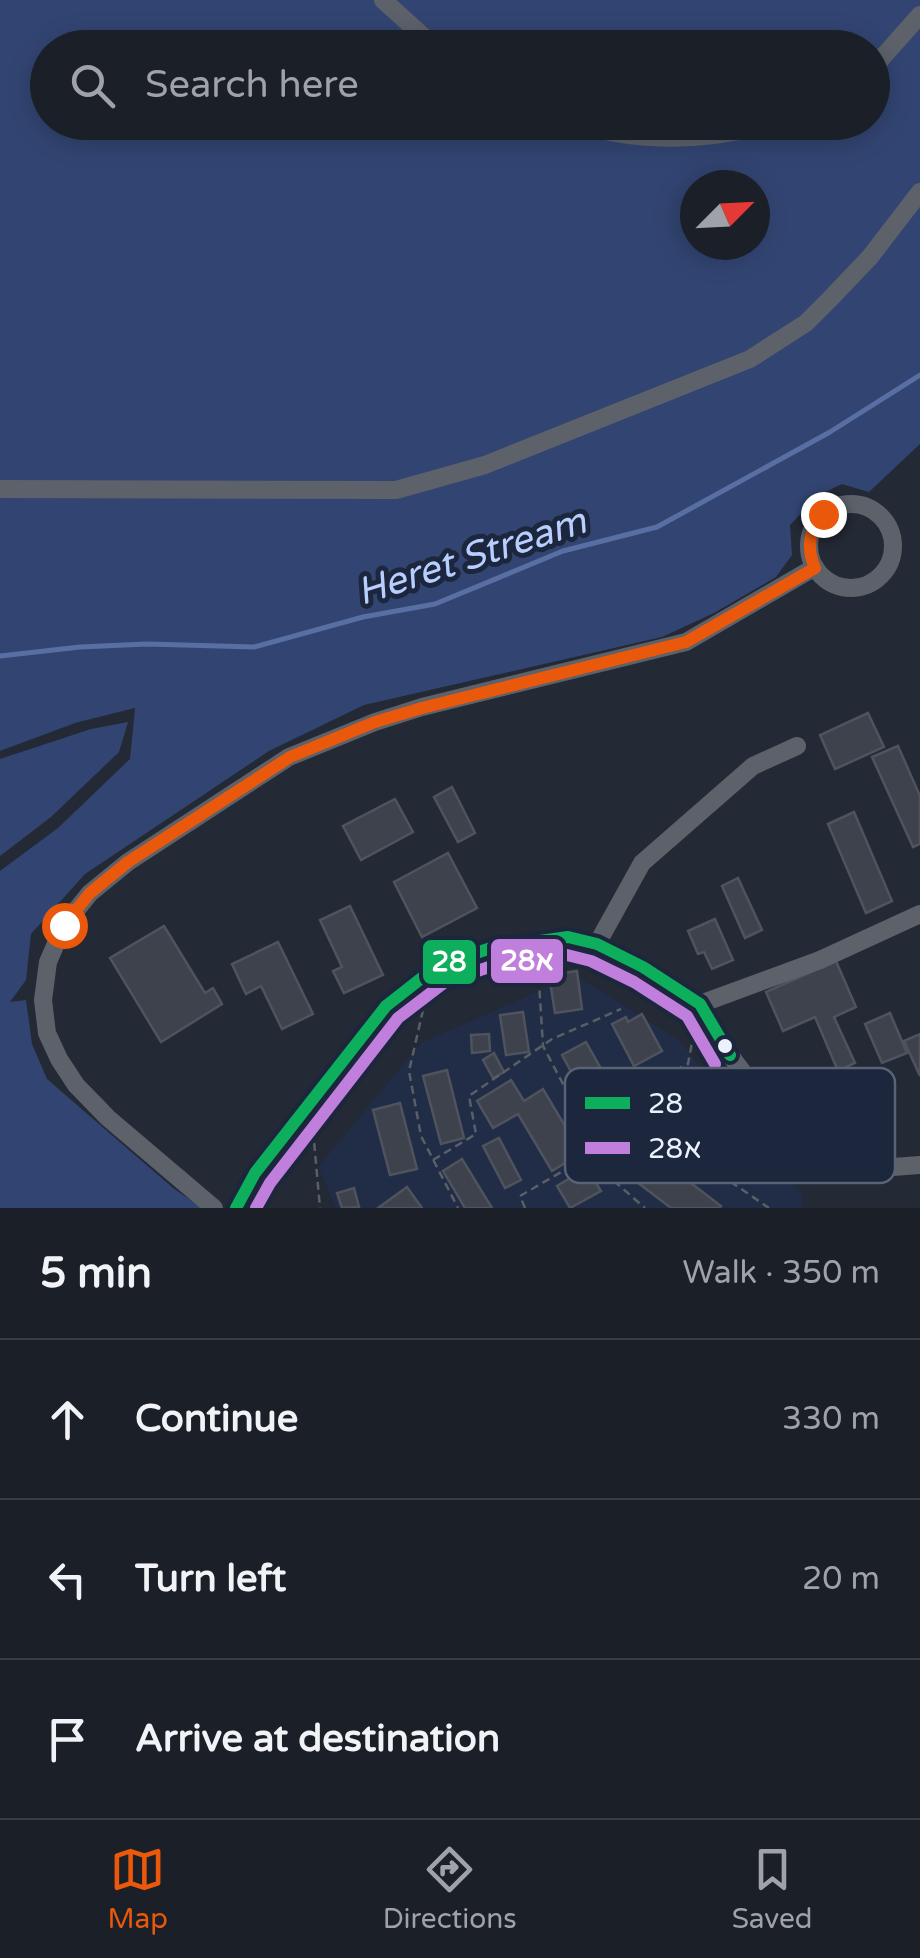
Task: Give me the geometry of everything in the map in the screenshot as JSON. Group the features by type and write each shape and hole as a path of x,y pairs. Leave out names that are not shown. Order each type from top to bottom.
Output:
{"street":[{"path":"382,0 416,30"},
{"path":"890,49 920,15"},
{"path":"0,489 396,490 486,465 750,359 806,323 870,257 920,192"},
{"path":"838,505 867,506 889,526 893,554 878,579 852,588 837,586 815,568 809,540 814,526 823,514 838,505"},
{"path":"214,1208 108,1118 76,1084 48,1033 43,1000 48,962 64,925 90,893 128,862 290,757 375,722 422,708 686,642 815,568"},
{"path":"597,944 642,863 754,766 797,746"},
{"path":"700,1004 836,953 920,914"},
{"path":"236,1208 255,1173 386,1006 437,966 492,948 568,938 597,944 643,967 700,1004 740,1068"},
{"path":"895,1167 920,1165"}],"path":[{"path":"565,1087 543,1046 539,982 568,938"},
{"path":"680,1068 688,1064 700,1004"},
{"path":"433,1160 476,1134 469,1096 543,1046 621,1009"},
{"path":"423,1018 409,1071 421,1136 458,1208"},
{"path":"310,1104 320,1208"},
{"path":"525,1208 520,1196 565,1170"},
{"path":"616,1183 645,1208"},
{"path":"731,1183 765,1207"}],"shaded area":[{"path":"0,0 920,0 920,444 869,492 842,484 819,495 790,525 792,555 776,577 714,613 662,637 364,705 269,751 85,874 31,934 26,980 10,1002 26,1000 32,1044 47,1079 173,1188 202,1208 0,1208 0,871 58,828 130,759 135,708 75,723 0,751"},
{"path":"128,722 119,752 51,817 0,856 0,759 91,729"},
{"path":"575,975 679,1040 701,1068 565,1068 565,1183 793,1183 803,1195 802,1208 336,1208 318,1167 421,1043"}],"building":[{"path":"868,713 884,747 835,769 820,735"},
{"path":"898,746 920,796 920,844 913,847 872,757"},
{"path":"452,787 475,833 458,842 434,797"},
{"path":"395,799 413,832 361,860 343,826"},
{"path":"854,812 892,901 866,913 828,824"},
{"path":"448,853 477,908 422,937 394,882"},
{"path":"738,878 762,930 745,938 722,886"},
{"path":"350,906 383,975 344,993 333,971 342,967 320,920"},
{"path":"715,919 733,960 712,969 704,952 698,954 688,931"},
{"path":"164,926 205,993 213,988 222,1004 161,1042 110,958"},
{"path":"278,942 313,1014 282,1029 261,986 246,994 232,964"},
{"path":"836,961 856,1007 834,1017 855,1063 837,1068 815,1017 783,1031 766,992"},
{"path":"577,971 582,1009 555,1013 549,975"},
{"path":"523,1012 529,1052 506,1055 500,1015"},
{"path":"890,1013 907,1053 882,1063 865,1024"},
{"path":"642,1014 662,1051 634,1066 612,1024 626,1017 628,1022"},
{"path":"489,1034 490,1051 472,1053 471,1035"},
{"path":"920,1034 920,1076 904,1041"},
{"path":"586,1042 601,1068 569,1068 562,1055"},
{"path":"494,1053 504,1072 493,1078 483,1060"},
{"path":"447,1070 464,1138 441,1144 423,1076"},
{"path":"511,1080 524,1101 543,1089 565,1126 565,1163 552,1171 518,1114 493,1128 477,1101"},
{"path":"400,1103 417,1169 390,1175 373,1110"},
{"path":"499,1138 521,1180 505,1188 483,1146"},
{"path":"462,1159 492,1208 465,1208 443,1171"},
{"path":"565,1181 596,1183 601,1191 570,1208 557,1186"},
{"path":"638,1183 691,1183 721,1206 719,1208 671,1208"},
{"path":"407,1187 422,1208 378,1208"},
{"path":"354,1188 359,1207 342,1208 337,1193"}],"waterway":[{"name":"Heret Stream","path":"0,656 147,644 254,647 363,617 435,604 563,551 657,527 830,432 920,375"}],"transit line":[{"name":"28","path":"236,1208 255,1173 386,1006 437,966 491,948 568,937 597,944 643,967 700,1004 730,1055"},
{"name":"28א","path":"256,1208 270,1183 398,1018 445,982 495,965 567,955 591,961 634,982 687,1016 715,1064"}],"route":[{"path":"64,925 90,893 128,862 290,757 375,722 422,708 686,642 815,568 809,540 823,514"}]}
